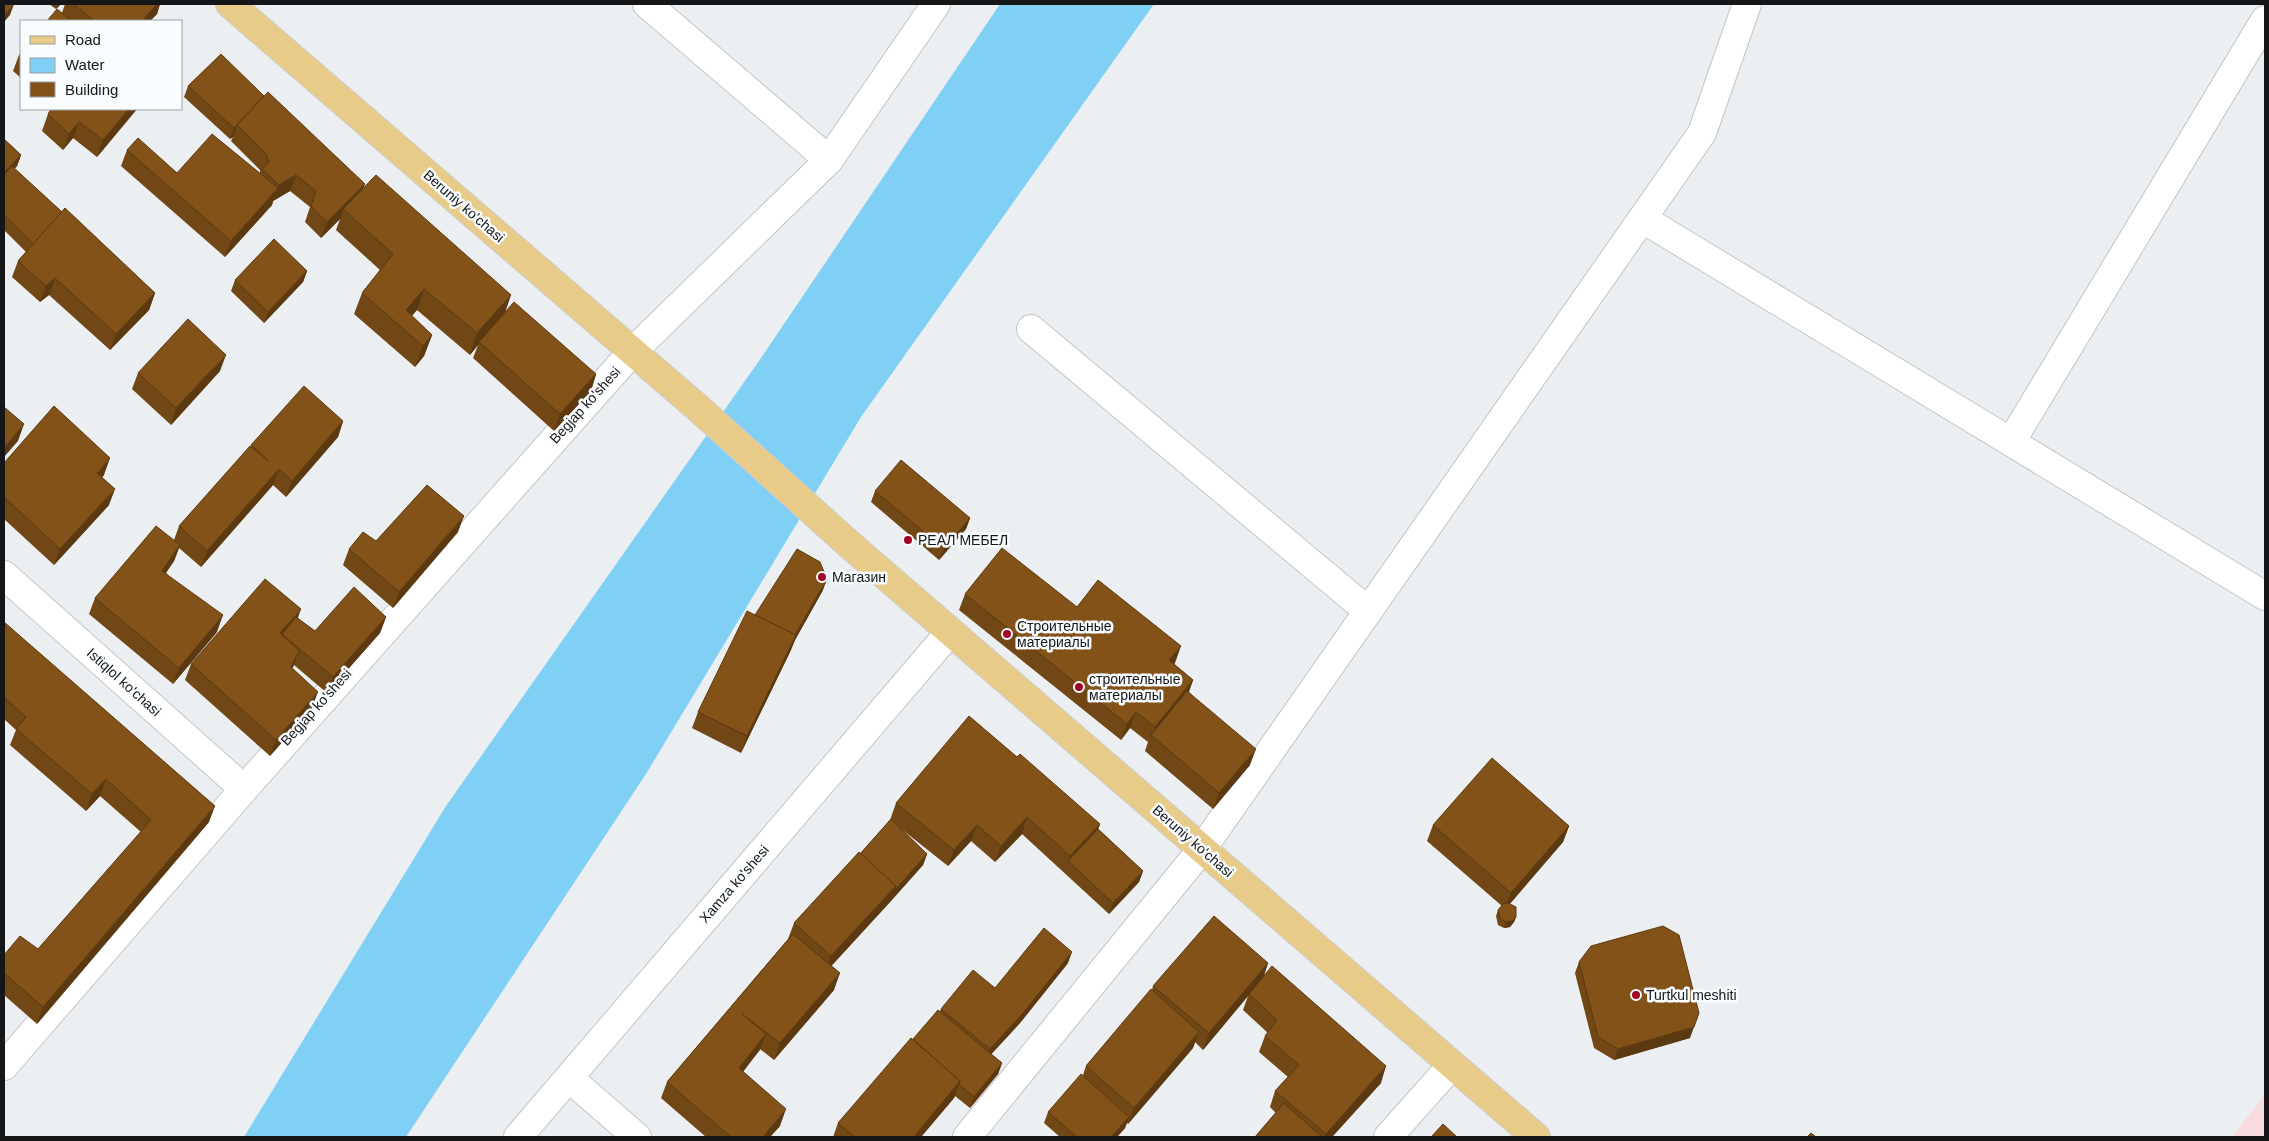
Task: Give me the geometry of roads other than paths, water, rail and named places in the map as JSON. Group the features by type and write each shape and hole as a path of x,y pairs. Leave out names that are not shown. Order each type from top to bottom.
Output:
{"main road":[{"name":"Beruniy ko'chasi","path":"230,4 698,408 950,632 1536,1137"}],"street":[{"path":"647,4 829,160"},
{"name":"Begjap ko'shesi","path":"4,1066 244,789 632,352 829,160 936,4"},
{"path":"967,1137 1202,849 1702,133 1746,4"},
{"path":"2012,442 2265,20"},
{"path":"1642,218 2265,596"},
{"path":"1031,329 1368,611"},
{"name":"Istiqlol ko'chasi","path":"4,575 244,789"},
{"name":"Xamza ko'shesi","path":"518,1137 950,632"},
{"path":"1388,1137 1452,1065"},
{"path":"569,1078 636,1137"}],"water":[{"path":"1000,4 1154,4 861,417 646,774 406,1137 244,1137 446,806 761,358"}],"place":[{"name":"РЕАЛ МЕБЕЛ","path":"908,540"},
{"name":"Магазин","path":"822,577"},
{"name":"Строительные материалы","path":"1007,634"},
{"name":"строительные материалы","path":"1079,687"},
{"name":"Turtkul meshiti","path":"1636,995"}]}
